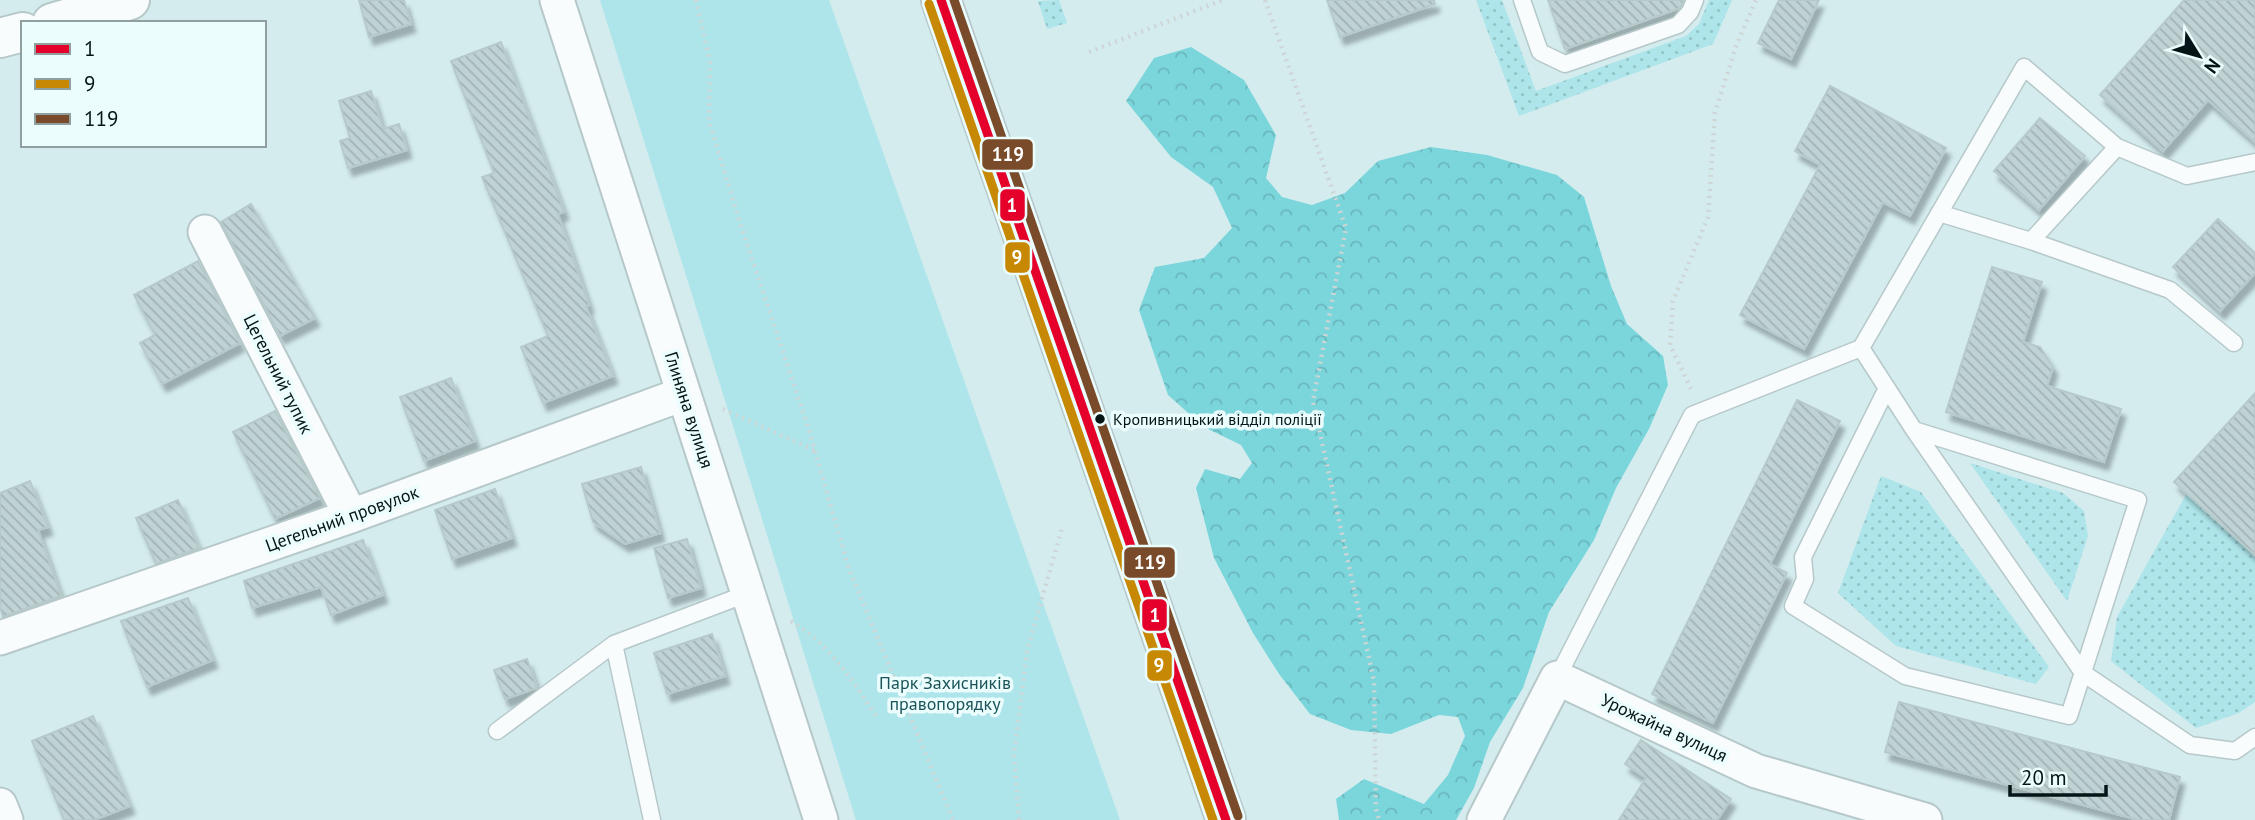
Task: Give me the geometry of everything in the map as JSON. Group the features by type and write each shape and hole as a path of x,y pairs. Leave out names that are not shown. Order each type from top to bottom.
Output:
{"main road":[{"path":"59,21 130,0"},
{"path":"941,0 1226,820"},
{"path":"0,38 21,33"}],"street":[{"name":"Глиняна вулиця","path":"557,0 821,820"},
{"name":"Цегельний тупик","path":"205,232 351,516"},
{"name":"Цегельний провулок","path":"0,638 351,516 683,394"},
{"path":"1484,820 1557,678"},
{"name":"Урожайна вулиця","path":"1557,678 1756,771 1925,820"},
{"path":"0,805 6,820"}],"lane":[{"path":"1522,0 1540,52 1565,64 1678,25 1690,12 1695,0"},
{"path":"1557,678 1692,415 1861,348 2024,67 2117,147 2187,176 2255,162"},
{"path":"2031,241 2117,147"},
{"path":"1939,213 2031,241 2170,290 2234,343"},
{"path":"1861,348 1914,430 2083,673 2189,746 2235,751 2255,737"},
{"path":"1887,388 1803,557 1805,579 1793,606 1905,676 2069,716 2137,500 1914,430"},
{"path":"497,731 614,644 748,593"},
{"path":"614,644 652,820"}],"path":[{"path":"696,0 710,62 709,121 849,569 953,820"},
{"path":"1089,52 1223,0"},
{"path":"1265,0 1346,228 1313,401 1374,681 1376,809 1379,820"},
{"path":"1692,415 1690,387 1670,345 1673,301 1708,217 1715,113 1736,46 1756,0"},
{"path":"683,394 752,419 814,451"},
{"path":"1019,820 1014,754 1027,651 1062,528"},
{"path":"748,593 809,632 846,671 878,719"}],"green space":[{"name":"Парк Захисників правопорядку","path":"600,0 829,0 1120,820 856,820"},
{"path":"1059,0 1067,23 1047,29 1038,1"},
{"path":"1476,0 1502,0 1536,91 1686,36 1699,24 1709,0 1732,0 1713,44 1519,116"},
{"path":"1191,47 1244,80 1276,135 1266,178 1282,197 1312,205 1345,193 1378,161 1431,147 1487,155 1557,175 1584,197 1611,286 1627,324 1663,356 1668,385 1649,429 1616,488 1594,540 1549,612 1523,688 1490,742 1474,788 1456,820 1339,820 1336,799 1364,779 1424,804 1448,775 1465,736 1458,717 1439,715 1391,734 1351,730 1310,714 1279,674 1253,633 1214,558 1196,488 1205,469 1240,479 1252,463 1241,445 1204,427 1168,395 1139,310 1155,267 1204,258 1232,228 1213,187 1171,157 1126,101 1154,58"},
{"path":"1970,463 2063,493 2084,511 2088,536 2067,601"},
{"path":"1881,476 1921,492 2049,667 2036,684 1896,646 1838,593"},
{"path":"2187,493 2255,555 2255,702 2239,713 2196,728 2111,661 2117,617"}],"building":[{"path":"359,0 404,0 411,24 369,37"},
{"path":"1327,0 1434,0 1435,4 1340,37"},
{"path":"1548,0 1684,0 1680,8 1565,49"},
{"path":"1779,0 1819,0 1791,59 1758,43"},
{"path":"2184,0 2255,0 2255,142 2208,100 2163,151 2100,95"},
{"path":"501,42 564,212 558,214 589,305 586,306 613,376 543,403 521,347 548,336 482,177 494,173 451,61"},
{"path":"1830,86 1946,148 1910,216 1883,202 1804,349 1740,315 1820,165 1795,151"},
{"path":"371,91 383,129 399,124 407,150 348,168 340,141 350,138 339,101"},
{"path":"2040,118 2085,156 2039,210 1994,171"},
{"path":"251,204 315,318 280,336 221,222"},
{"path":"2218,219 2255,253 2255,273 2220,311 2173,267"},
{"path":"198,261 240,343 162,384 140,343 155,335 134,295"},
{"path":"1992,267 2042,282 2023,342 2040,347 2053,367 2047,386 2121,409 2104,462 1946,412"},
{"path":"451,378 475,441 424,461 400,397"},
{"path":"2255,393 2255,555 2174,482"},
{"path":"1797,400 1840,421 1770,564 1787,573 1713,723 1652,694"},
{"path":"275,411 320,498 275,519 233,432"},
{"path":"641,467 660,533 625,544 593,522 582,484"},
{"path":"30,481 48,527 38,530 61,596 3,617 0,607 0,493"},
{"path":"495,489 512,538 452,559 435,510"},
{"path":"178,500 199,548 156,564 136,518"},
{"path":"687,539 701,588 668,598 654,548"},
{"path":"363,540 383,595 331,615 321,587 252,608 244,581"},
{"path":"188,598 213,660 147,687 121,621"},
{"path":"712,634 725,676 667,694 654,653"},
{"path":"527,659 537,688 505,699 494,670"},
{"path":"1899,702 2180,777 2169,820 2139,820 1885,752"},
{"path":"93,716 130,806 94,820 64,820 32,741"},
{"path":"1641,740 1731,799 1717,820 1619,820 1646,778 1625,764"}],"transit line":[{"name":"1","path":"941,0 1226,820"},
{"name":"119","path":"954,0 1238,816"},
{"name":"9","path":"929,4 1213,820"}],"place":[{"name":"Кропивницький відділ поліції","path":"1100,419"}]}
